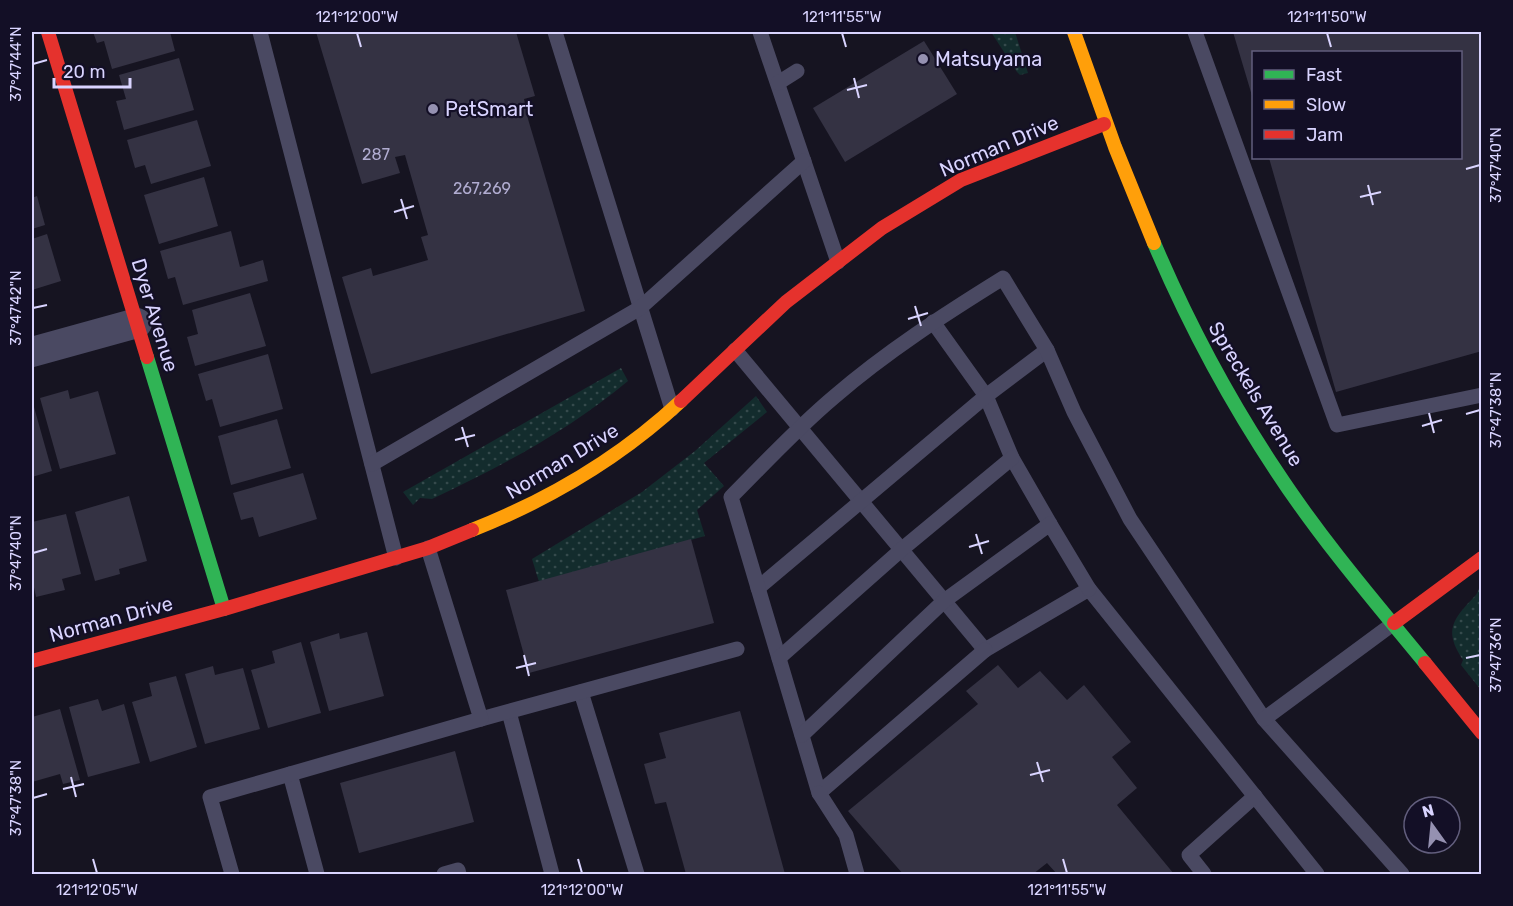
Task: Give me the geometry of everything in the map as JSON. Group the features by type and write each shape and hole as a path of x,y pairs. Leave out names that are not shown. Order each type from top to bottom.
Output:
{"street":[{"name":"Dyer Avenue","path":"48,32 224,609"},
{"name":"Spreckels Avenue","path":"1074,32 1104,124 1145,229 1206,352 1277,471 1340,558 1482,733"},
{"name":"Norman Drive","path":"32,661 224,609 396,558 428,548 515,513 609,459 672,409 786,302 882,228 961,180 1104,124"},
{"path":"32,352 137,323"},
{"path":"1394,623 1482,558"}],"lane":[{"path":"260,32 396,558"},
{"path":"555,32 672,409"},
{"path":"760,32 838,262"},
{"path":"1196,32 1337,425 1482,394"},
{"path":"778,83 797,71"},
{"path":"372,464 640,308 804,161"},
{"path":"857,874 846,835 819,793 731,497 800,428 836,396 933,322 1003,278 1047,350 1074,412 1130,519 1264,719 1402,874"},
{"path":"933,322 986,396 1012,458 1089,590 1317,874"},
{"path":"735,350 985,650"},
{"path":"758,588 986,396 1047,350"},
{"path":"779,658 901,550 1012,458"},
{"path":"802,735 944,601 1050,524"},
{"path":"428,548 481,719"},
{"path":"819,793 985,650 1089,590"},
{"path":"1264,719 1394,623"},
{"path":"232,874 210,797 481,719 738,649"},
{"path":"581,692 637,874"},
{"path":"509,712 552,874"},
{"path":"290,774 317,874"},
{"path":"1204,874 1189,855 1255,796"},
{"path":"444,874 458,870 459,874"}],"green space":[{"path":"991,32 1015,32 1028,73 1020,75 1017,72"},
{"path":"621,368 628,381 582,416 534,446 432,499 420,498 413,505 403,492"},
{"path":"756,396 767,412 704,463 724,486 697,510 705,536 539,582 532,559 642,492 695,451"},
{"path":"1481,584 1481,690 1461,665 1463,660 1453,641 1452,633 1456,618 1476,594"}],"building":[{"path":"93,32 170,32 175,51 112,69 104,41 97,43"},
{"path":"316,32 516,32 535,96 524,99 528,119 585,311 371,374 342,277 371,268 373,276 428,260 421,237 428,235 405,155 395,157 400,173 362,184"},
{"path":"1233,32 1482,32 1482,351 1336,392 1269,159 1462,159 1462,51 1252,51 1252,96"},
{"path":"924,41 957,94 845,162 813,108"},
{"path":"179,58 194,110 124,130 116,101 126,99 119,75"},
{"path":"197,120 211,166 151,184 145,165 135,168 127,140"},
{"path":"204,177 218,226 159,244 144,195"},
{"path":"37,196 45,225 32,229 32,198"},
{"path":"231,231 240,267 263,260 268,281 183,305 175,277 168,279 160,251"},
{"path":"47,234 61,281 32,290 32,239"},
{"path":"250,293 266,346 195,366 187,337 198,334 192,310"},
{"path":"268,354 283,409 220,427 212,399 206,401 198,374"},
{"path":"68,390 70,399 98,391 116,454 60,469 40,398"},
{"path":"32,400 52,471 32,477"},
{"path":"277,419 291,468 231,485 218,436"},
{"path":"303,473 317,519 259,537 253,517 241,520 233,493"},
{"path":"129,496 147,561 119,569 120,574 95,581 75,512"},
{"path":"66,514 81,574 62,579 65,590 36,597 32,578 32,522"},
{"path":"691,539 714,623 529,673 506,590"},
{"path":"367,632 384,696 329,711 310,642 339,633 340,639"},
{"path":"301,642 321,713 268,728 251,670 275,663 272,651"},
{"path":"998,665 1018,688 1040,671 1067,700 1084,685 1131,742 1112,757 1137,788 1117,805 1174,874 1057,874 1047,863 1033,874 903,874 848,811 978,704 966,691"},
{"path":"213,666 215,675 243,668 260,729 205,744 185,674"},
{"path":"176,676 197,747 150,762 132,702 152,696 149,683"},
{"path":"98,699 102,711 124,704 140,763 88,777 69,707"},
{"path":"60,709 80,780 63,784 60,774 32,782 32,717"},
{"path":"740,711 785,874 686,874 666,802 655,804 644,764 666,758 659,733"},
{"path":"455,751 474,822 359,853 340,783"}],"traffic: fast":[{"path":"1154,243 1210,360 1259,445 1330,546 1425,663"},
{"path":"147,357 224,609"}],"traffic: slow":[{"path":"1074,32 1115,147 1154,243"},
{"path":"472,530 556,491 609,459 681,401"}],"traffic: jam":[{"path":"48,32 147,357"},
{"path":"681,401 786,302 882,228 961,180 1104,124"},
{"path":"32,661 224,609 428,548 472,530"},
{"path":"1394,623 1482,558"},
{"path":"1425,663 1482,733"}],"place":[{"name":"Matsuyama","path":"923,59"},
{"name":"PetSmart","path":"433,109"}]}
